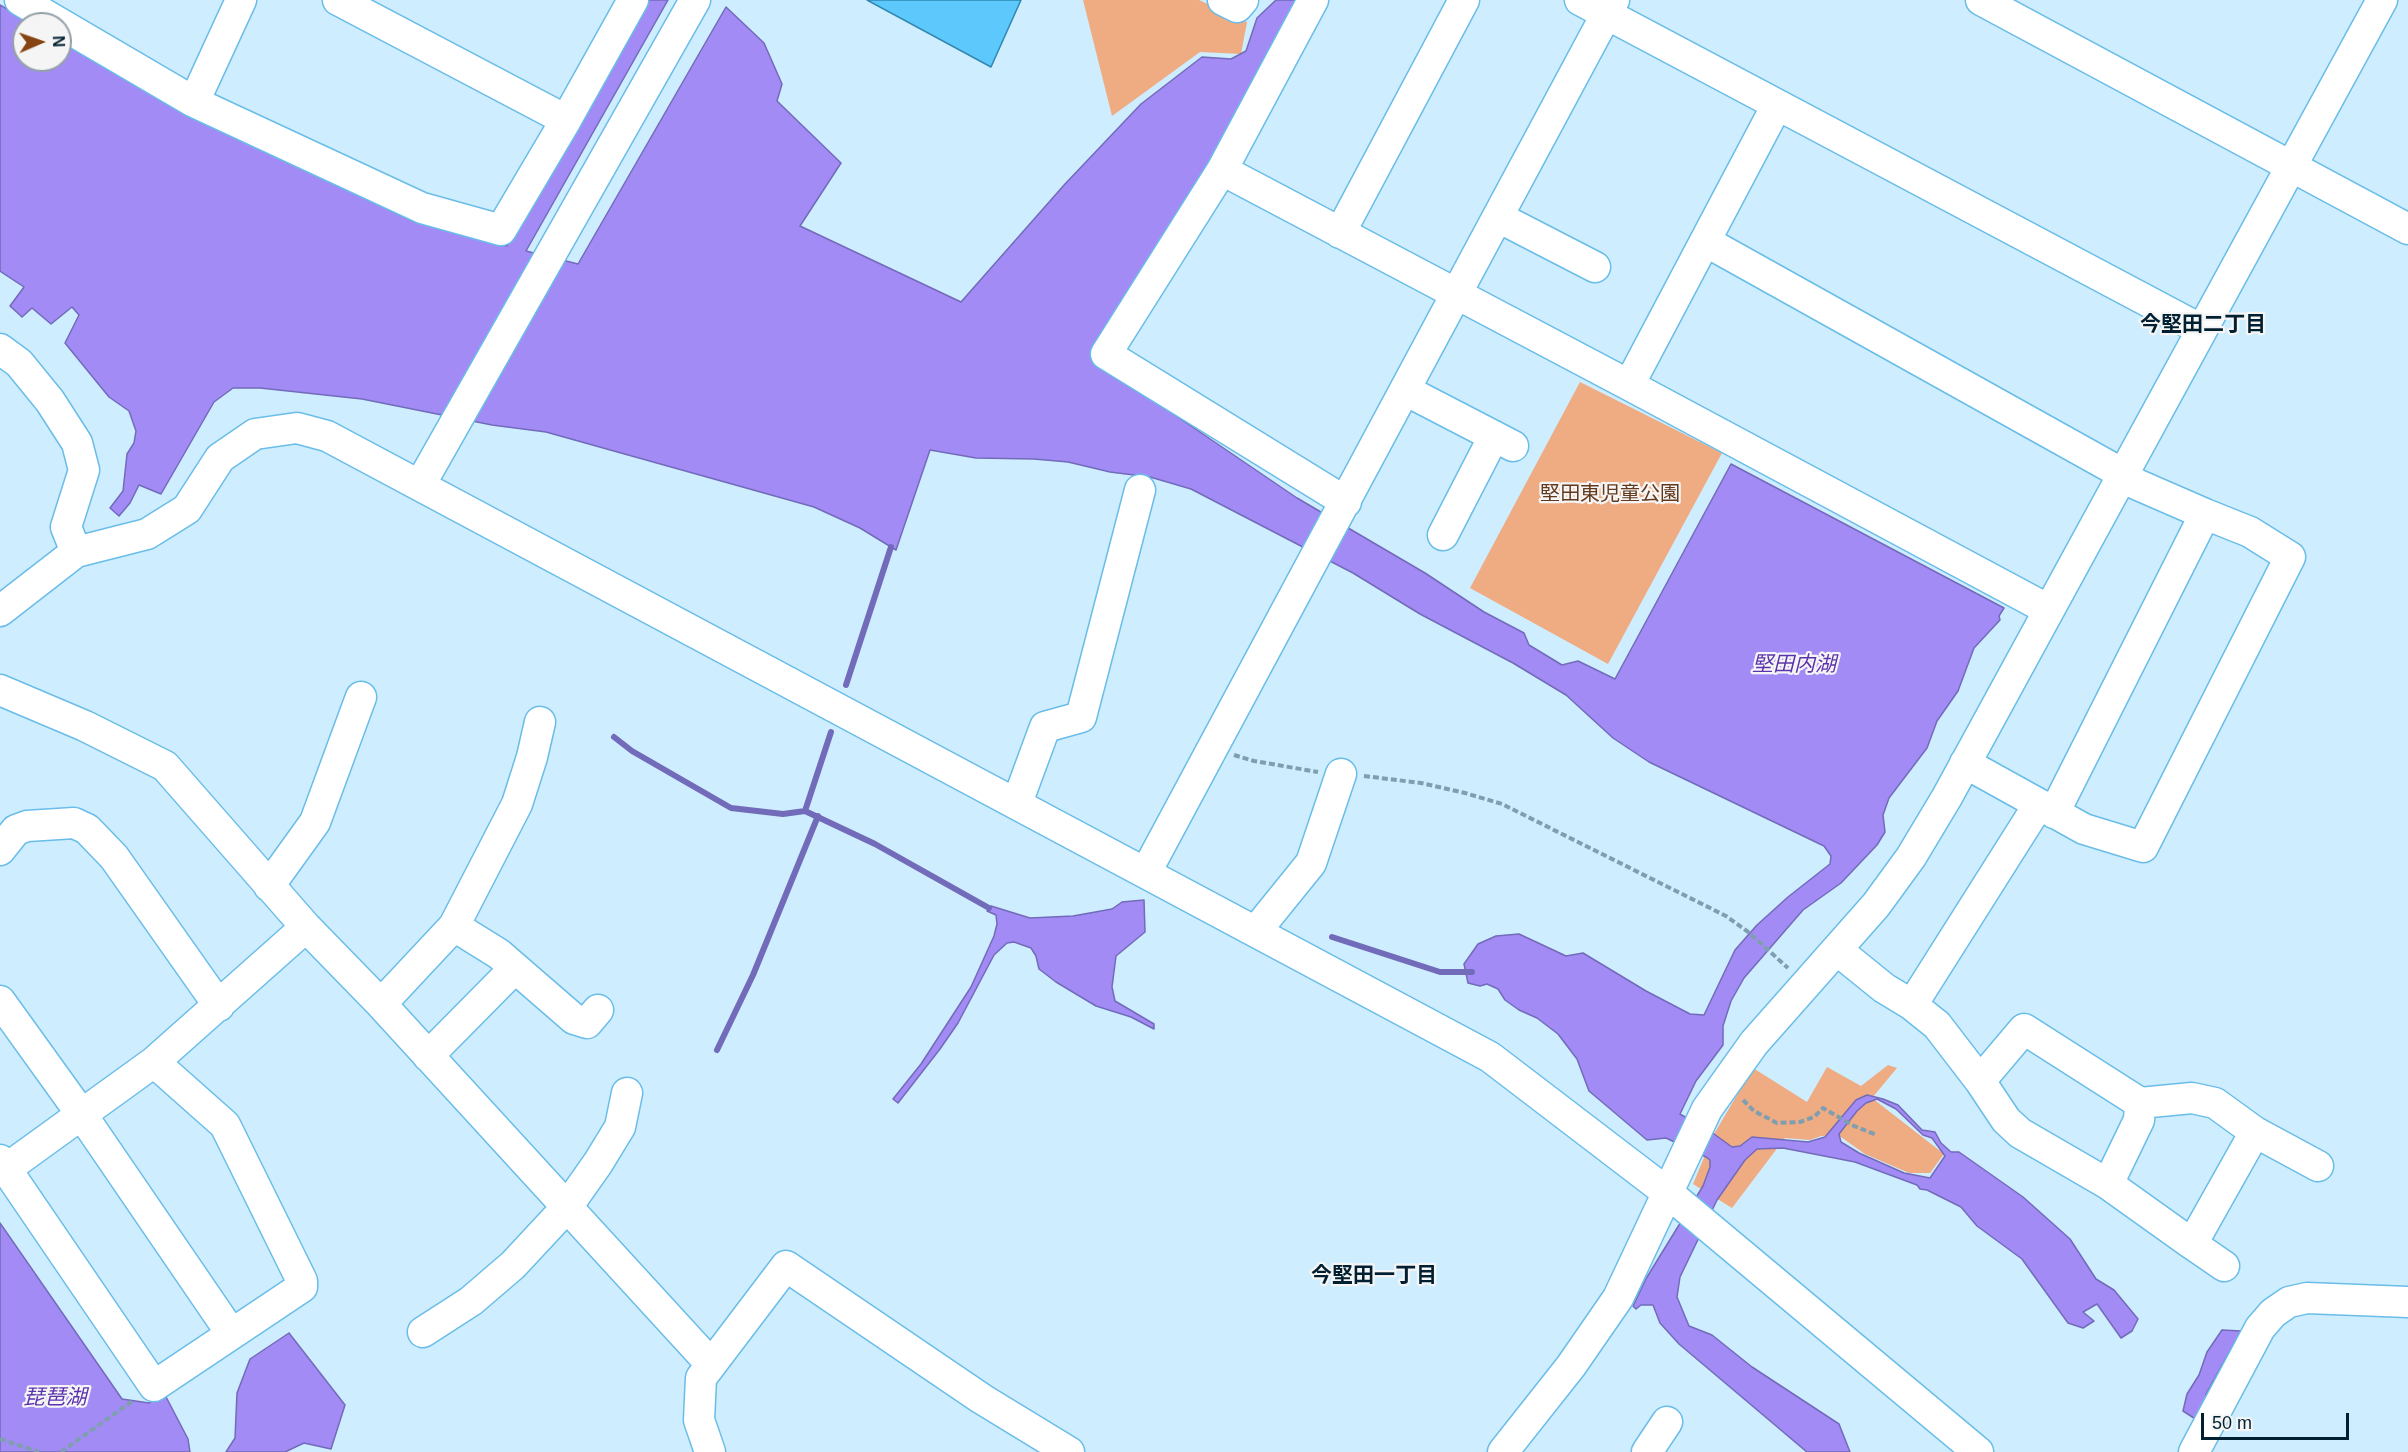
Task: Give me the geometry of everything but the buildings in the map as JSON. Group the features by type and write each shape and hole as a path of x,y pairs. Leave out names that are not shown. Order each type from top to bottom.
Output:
{"street":[{"path":"20,0 194,102 422,208 501,230 567,120 633,0"},
{"path":"194,102 241,0"},
{"path":"338,0 567,120"},
{"path":"420,485 695,0"},
{"path":"1223,0 1237,8 1243,0"},
{"path":"1313,0 1222,170 1106,354 1341,510"},
{"path":"1340,233 1464,0"},
{"path":"1580,0 1610,7 1777,105 2202,330"},
{"path":"1981,0 2020,9 2291,166 2408,229"},
{"path":"1512,1449 1618,1298 1676,1200 1687,1152 1707,1109 1754,1042 1876,905 1911,857 2049,610 2382,0"},
{"path":"1146,872 1610,7"},
{"path":"1629,385 1777,105"},
{"path":"1222,170 2049,610"},
{"path":"1498,217 1595,267"},
{"path":"1705,241 2123,474 2136,484 2250,532 2290,557 2143,847 2084,830 1965,762"},
{"path":"0,349 20,363 50,401 78,443 84,470 66,527 76,552"},
{"path":"1406,390 1504,441 1443,535"},
{"path":"1,608 76,552 147,534 187,510 220,458 255,434 297,428 327,436 1490,1057 1676,1200 1978,1452"},
{"path":"1017,803 1045,727 1081,717 1140,490"},
{"path":"1912,1005 2046,808 2205,514"},
{"path":"0,690 85,726 165,766 306,927 381,1004 710,1362"},
{"path":"269,885 315,822 361,697"},
{"path":"381,1004 454,926 517,804 540,722"},
{"path":"1256,931 1311,863 1341,774"},
{"path":"0,850 16,830 27,826 74,823 87,829 114,857 219,1006"},
{"path":"454,926 499,954 574,1020 586,1023 598,1010"},
{"path":"154,1062 225,1125 302,1281 302,1287 154,1386 3,1164 82,1115 154,1062 306,927"},
{"path":"1837,950 1884,988 1912,1005 1937,1025 1980,1081 2006,1120 2019,1133 2108,1184 2224,1266"},
{"path":"428,1056 515,968"},
{"path":"0,1001 82,1115 231,1333"},
{"path":"1980,1081 2024,1029 2139,1103 2192,1098 2215,1103 2255,1132 2318,1166"},
{"path":"423,1332 479,1294 513,1264 567,1207 620,1127 627,1093"},
{"path":"2108,1184 2139,1120 2139,1103"},
{"path":"2192,1244 2255,1132"},
{"path":"710,1452 699,1420 700,1378 710,1362 786,1266 982,1399 1069,1452"},
{"path":"2194,1452 2260,1328 2273,1313 2289,1302 2307,1298 2408,1302"},
{"path":"1647,1452 1667,1422"}],"path":[{"path":"1214,746 1254,761 1307,771 1421,783 1502,804 1726,916 1779,960"},
{"path":"1725,1083 1754,1111 1777,1123 1800,1122 1814,1117 1823,1108 1854,1126 1877,1135"},
{"path":"62,1452 154,1386"},
{"path":"0,1439 39,1452"}],"green space":[{"path":"1083,0 1199,0 1247,22 1241,54 1200,52 1112,116"},
{"name":"堅田東児童公園","path":"1580,382 1722,453 1608,664 1470,588"},
{"path":"1888,1065 1897,1068 1872,1098 1944,1154 1930,1173 1909,1173 1865,1154 1838,1135 1821,1136 1810,1140 1785,1138 1732,1208 1693,1184 1714,1134 1753,1068 1807,1102 1827,1067 1861,1086"}],"water":[{"name":"堅田内湖","path":"644,0 668,0 526,251 578,264 726,7 764,43 782,84 777,101 841,163 800,226 961,302 1065,184 1141,104 1202,57 1231,59 1246,51 1257,18 1276,0 1301,0 1243,110 1091,358 1297,498 1425,573 1484,612 1524,633 1529,645 1562,665 1578,661 1615,679 1731,464 2004,608 1999,616 2000,620 1974,648 1958,691 1937,721 1927,748 1889,798 1883,815 1885,832 1877,845 1841,883 1803,910 1744,978 1731,1001 1723,1026 1723,1045 1696,1081 1680,1114 1732,1147 1740,1146 1752,1137 1808,1142 1825,1137 1856,1100 1867,1095 1898,1105 1922,1130 1935,1132 1941,1143 1951,1152 1959,1152 2023,1197 2070,1239 2096,1279 2114,1290 2138,1319 2132,1331 2121,1338 2097,1304 2083,1312 2094,1321 2083,1328 2068,1323 2022,1259 1977,1226 1961,1207 1927,1190 1920,1189 1917,1185 1855,1162 1783,1148 1757,1149 1745,1160 1717,1200 1680,1277 1677,1297 1689,1326 1712,1335 1752,1367 1839,1424 1850,1452 1807,1452 1679,1344 1660,1323 1653,1305 1641,1305 1636,1309 1633,1306 1647,1277 1703,1186 1710,1167 1710,1160 1666,1138 1647,1140 1589,1091 1577,1059 1558,1034 1537,1018 1519,1010 1505,1000 1498,989 1487,984 1480,986 1468,983 1464,964 1478,944 1496,936 1519,934 1566,956 1583,953 1646,991 1690,1014 1704,1015 1735,950 1757,925 1830,864 1831,856 1824,846 1649,762 1613,738 1566,695 1513,663 1420,614 1353,573 1191,489 1150,477 1110,472 1068,462 976,458 930,450 896,550 860,528 814,507 546,432 492,425 362,399 260,388 233,388 214,402 161,494 139,485 130,503 119,516 110,508 123,491 127,454 134,443 136,431 129,411 109,397 65,343 79,315 72,307 51,324 32,308 22,317 10,306 24,287 0,271 0,5 12,12 12,72 72,72 72,48 248,143 413,221 507,246","holes":["1877,1099 1896,1109 1923,1135 1932,1138 1945,1156 1930,1178 1904,1173 1859,1153 1841,1142 1839,1134 1857,1111 1866,1103"]},
{"path":"1144,900 1145,932 1116,956 1112,987 1115,1001 1154,1024 1154,1029 1131,1017 1096,1006 1039,969 1036,956 1031,948 1014,942 1007,943 994,955 958,1023 940,1049 898,1103 893,1099 921,1064 971,987 994,936 997,924 996,915 987,911 991,906 1030,918 1073,916 1112,909 1122,902"},
{"name":"琵琶湖","path":"0,1223 122,1399 149,1403 164,1393 188,1439 190,1452 0,1452"},
{"path":"2222,1330 2241,1331 2206,1394 2207,1402 2200,1422 2183,1411 2187,1394 2199,1375 2207,1352"},
{"path":"289,1333 345,1405 331,1449 304,1443 285,1452 226,1452 235,1438 237,1393 250,1359"}],"waterway":[{"path":"846,685 891,547"},
{"path":"831,732 805,811 875,844 989,908"},
{"path":"614,737 632,751 731,808 783,814 805,811"},
{"path":"717,1050 753,975 818,816"},
{"path":"1332,937 1440,972 1472,972"}],"district":[{"name":"今堅田二丁目","path":"2203,325"},
{"name":"今堅田一丁目","path":"1374,1276"}]}
